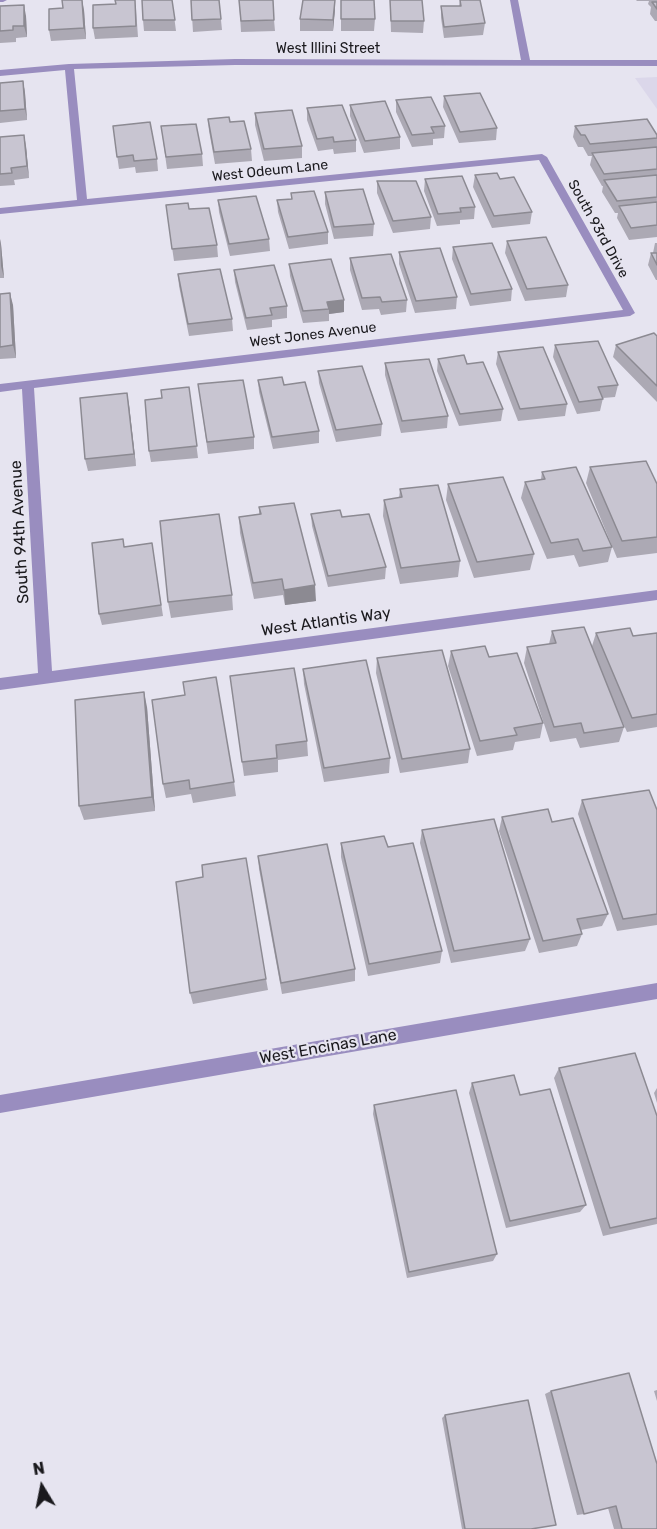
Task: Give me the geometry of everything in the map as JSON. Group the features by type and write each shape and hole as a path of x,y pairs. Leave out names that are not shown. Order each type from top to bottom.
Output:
{"street":[{"path":"514,0 526,63"},
{"name":"West Illini Street","path":"0,73 69,67 235,62 657,63"},
{"path":"69,67 82,203"},
{"name":"West Odeum Lane","path":"0,211 542,157"},
{"name":"South 93rd Drive","path":"542,157 630,313"},
{"name":"West Jones Avenue","path":"0,388 630,313"},
{"name":"South 94th Avenue","path":"28,384 45,678"},
{"name":"West Atlantis Way","path":"0,684 657,595"},
{"name":"West Encinas Lane","path":"0,1104 657,991"}],"shaded area":[{"path":"657,77 657,109 635,78"}],"building":[{"path":"62,0 82,0 84,28 49,30 49,9 63,8"},
{"path":"115,0 135,0 136,26 93,28 93,5 116,4"},
{"path":"142,0 172,0 175,20 143,20"},
{"path":"191,0 219,0 221,19 192,20"},
{"path":"239,0 273,0 274,20 241,21"},
{"path":"303,0 335,0 333,20 300,19"},
{"path":"341,0 374,0 375,19 341,19"},
{"path":"390,0 422,0 424,21 391,21"},
{"path":"460,0 480,0 485,23 444,27 441,6 461,6"},
{"path":"24,5 24,26 13,26 13,30 0,31 0,6"},
{"path":"23,81 25,109 0,111 0,83"},
{"path":"480,93 497,128 460,132 444,96"},
{"path":"431,97 445,126 431,127 434,133 412,135 396,100"},
{"path":"385,101 400,137 365,141 350,105"},
{"path":"342,105 356,140 334,142 333,137 317,139 307,108"},
{"path":"292,110 302,146 264,149 255,113"},
{"path":"229,117 230,122 244,121 251,149 214,152 208,119"},
{"path":"647,119 657,138 590,144 585,135 581,135 575,126"},
{"path":"150,122 157,159 134,161 133,155 117,157 113,126"},
{"path":"196,124 202,154 166,157 161,126"},
{"path":"24,135 27,166 11,168 12,173 0,174 0,137"},
{"path":"657,147 657,169 604,174 592,153"},
{"path":"497,173 500,179 514,177 532,212 494,216 475,175"},
{"path":"657,175 657,197 617,201 604,180"},
{"path":"462,176 475,207 460,208 461,212 438,214 425,179"},
{"path":"377,181 416,181 431,217 393,221"},
{"path":"363,189 374,224 334,227 325,192"},
{"path":"314,191 328,232 288,237 277,200 292,199 291,193"},
{"path":"256,196 269,239 229,244 218,200"},
{"path":"657,202 657,225 631,228 619,206"},
{"path":"188,203 189,209 209,208 217,245 172,249 166,205"},
{"path":"546,237 568,285 527,289 507,241"},
{"path":"492,243 512,289 471,294 453,247"},
{"path":"440,248 457,297 416,301 399,252"},
{"path":"651,253 657,253 657,265"},
{"path":"391,254 407,300 382,302 380,297 362,298 350,258"},
{"path":"331,259 344,300 327,302 329,309 303,311 289,264"},
{"path":"274,265 287,306 270,308 272,315 246,318 234,270"},
{"path":"220,269 232,319 188,324 178,274"},
{"path":"10,293 13,345 0,347 0,294"},
{"path":"654,333 657,336 657,386 616,345"},
{"path":"598,341 618,385 598,387 603,399 579,402 555,345"},
{"path":"543,347 567,404 520,409 498,352"},
{"path":"464,355 467,364 483,362 503,409 460,414 438,359"},
{"path":"429,359 448,416 402,421 385,363"},
{"path":"362,366 382,424 336,430 318,371"},
{"path":"282,377 284,385 305,382 319,431 272,437 258,380"},
{"path":"243,380 254,437 207,442 198,384"},
{"path":"189,387 197,446 149,451 145,400 162,398 161,390"},
{"path":"127,393 134,454 85,459 80,398"},
{"path":"646,461 657,484 657,537 622,541 590,467"},
{"path":"576,467 612,547 583,551 578,539 551,543 525,482 545,479 542,472"},
{"path":"503,477 534,554 477,562 448,484"},
{"path":"438,485 460,561 401,568 384,500 402,497 400,489"},
{"path":"294,503 315,585 284,590 282,579 253,583 239,517 261,514 259,507"},
{"path":"340,510 342,517 369,514 386,567 328,576 311,514"},
{"path":"219,514 232,595 168,602 160,521"},
{"path":"123,539 124,547 152,543 161,605 99,614 92,543"},
{"path":"584,627 624,727 584,733 581,723 554,727 527,647 556,643 552,631"},
{"path":"630,628 633,636 657,633 657,714 632,718 596,633"},
{"path":"485,646 489,657 517,653 543,723 514,728 517,735 480,741 451,651"},
{"path":"442,650 470,749 402,759 377,658"},
{"path":"366,660 390,758 324,768 303,669"},
{"path":"294,668 307,741 276,745 277,758 242,762 230,676"},
{"path":"216,677 234,782 190,789 189,780 163,784 152,700 185,695 183,682"},
{"path":"144,692 152,797 79,806 75,700"},
{"path":"649,790 657,810 657,914 623,919 582,800"},
{"path":"548,809 552,822 573,818 608,914 577,919 582,934 543,941 502,817"},
{"path":"494,819 530,939 454,951 422,830"},
{"path":"384,836 388,847 413,843 442,951 369,964 341,843"},
{"path":"327,844 355,969 281,983 258,856"},
{"path":"246,858 266,979 190,993 176,882 203,877 202,865"},
{"path":"635,1053 657,1116 657,1218 610,1228 559,1068"},
{"path":"514,1075 520,1095 550,1089 586,1205 510,1221 472,1083"},
{"path":"456,1090 497,1254 409,1272 374,1105"},
{"path":"629,1373 657,1464 657,1529 622,1529 616,1506 584,1514 551,1391"},
{"path":"528,1400 556,1525 531,1529 465,1529 445,1415"}]}
